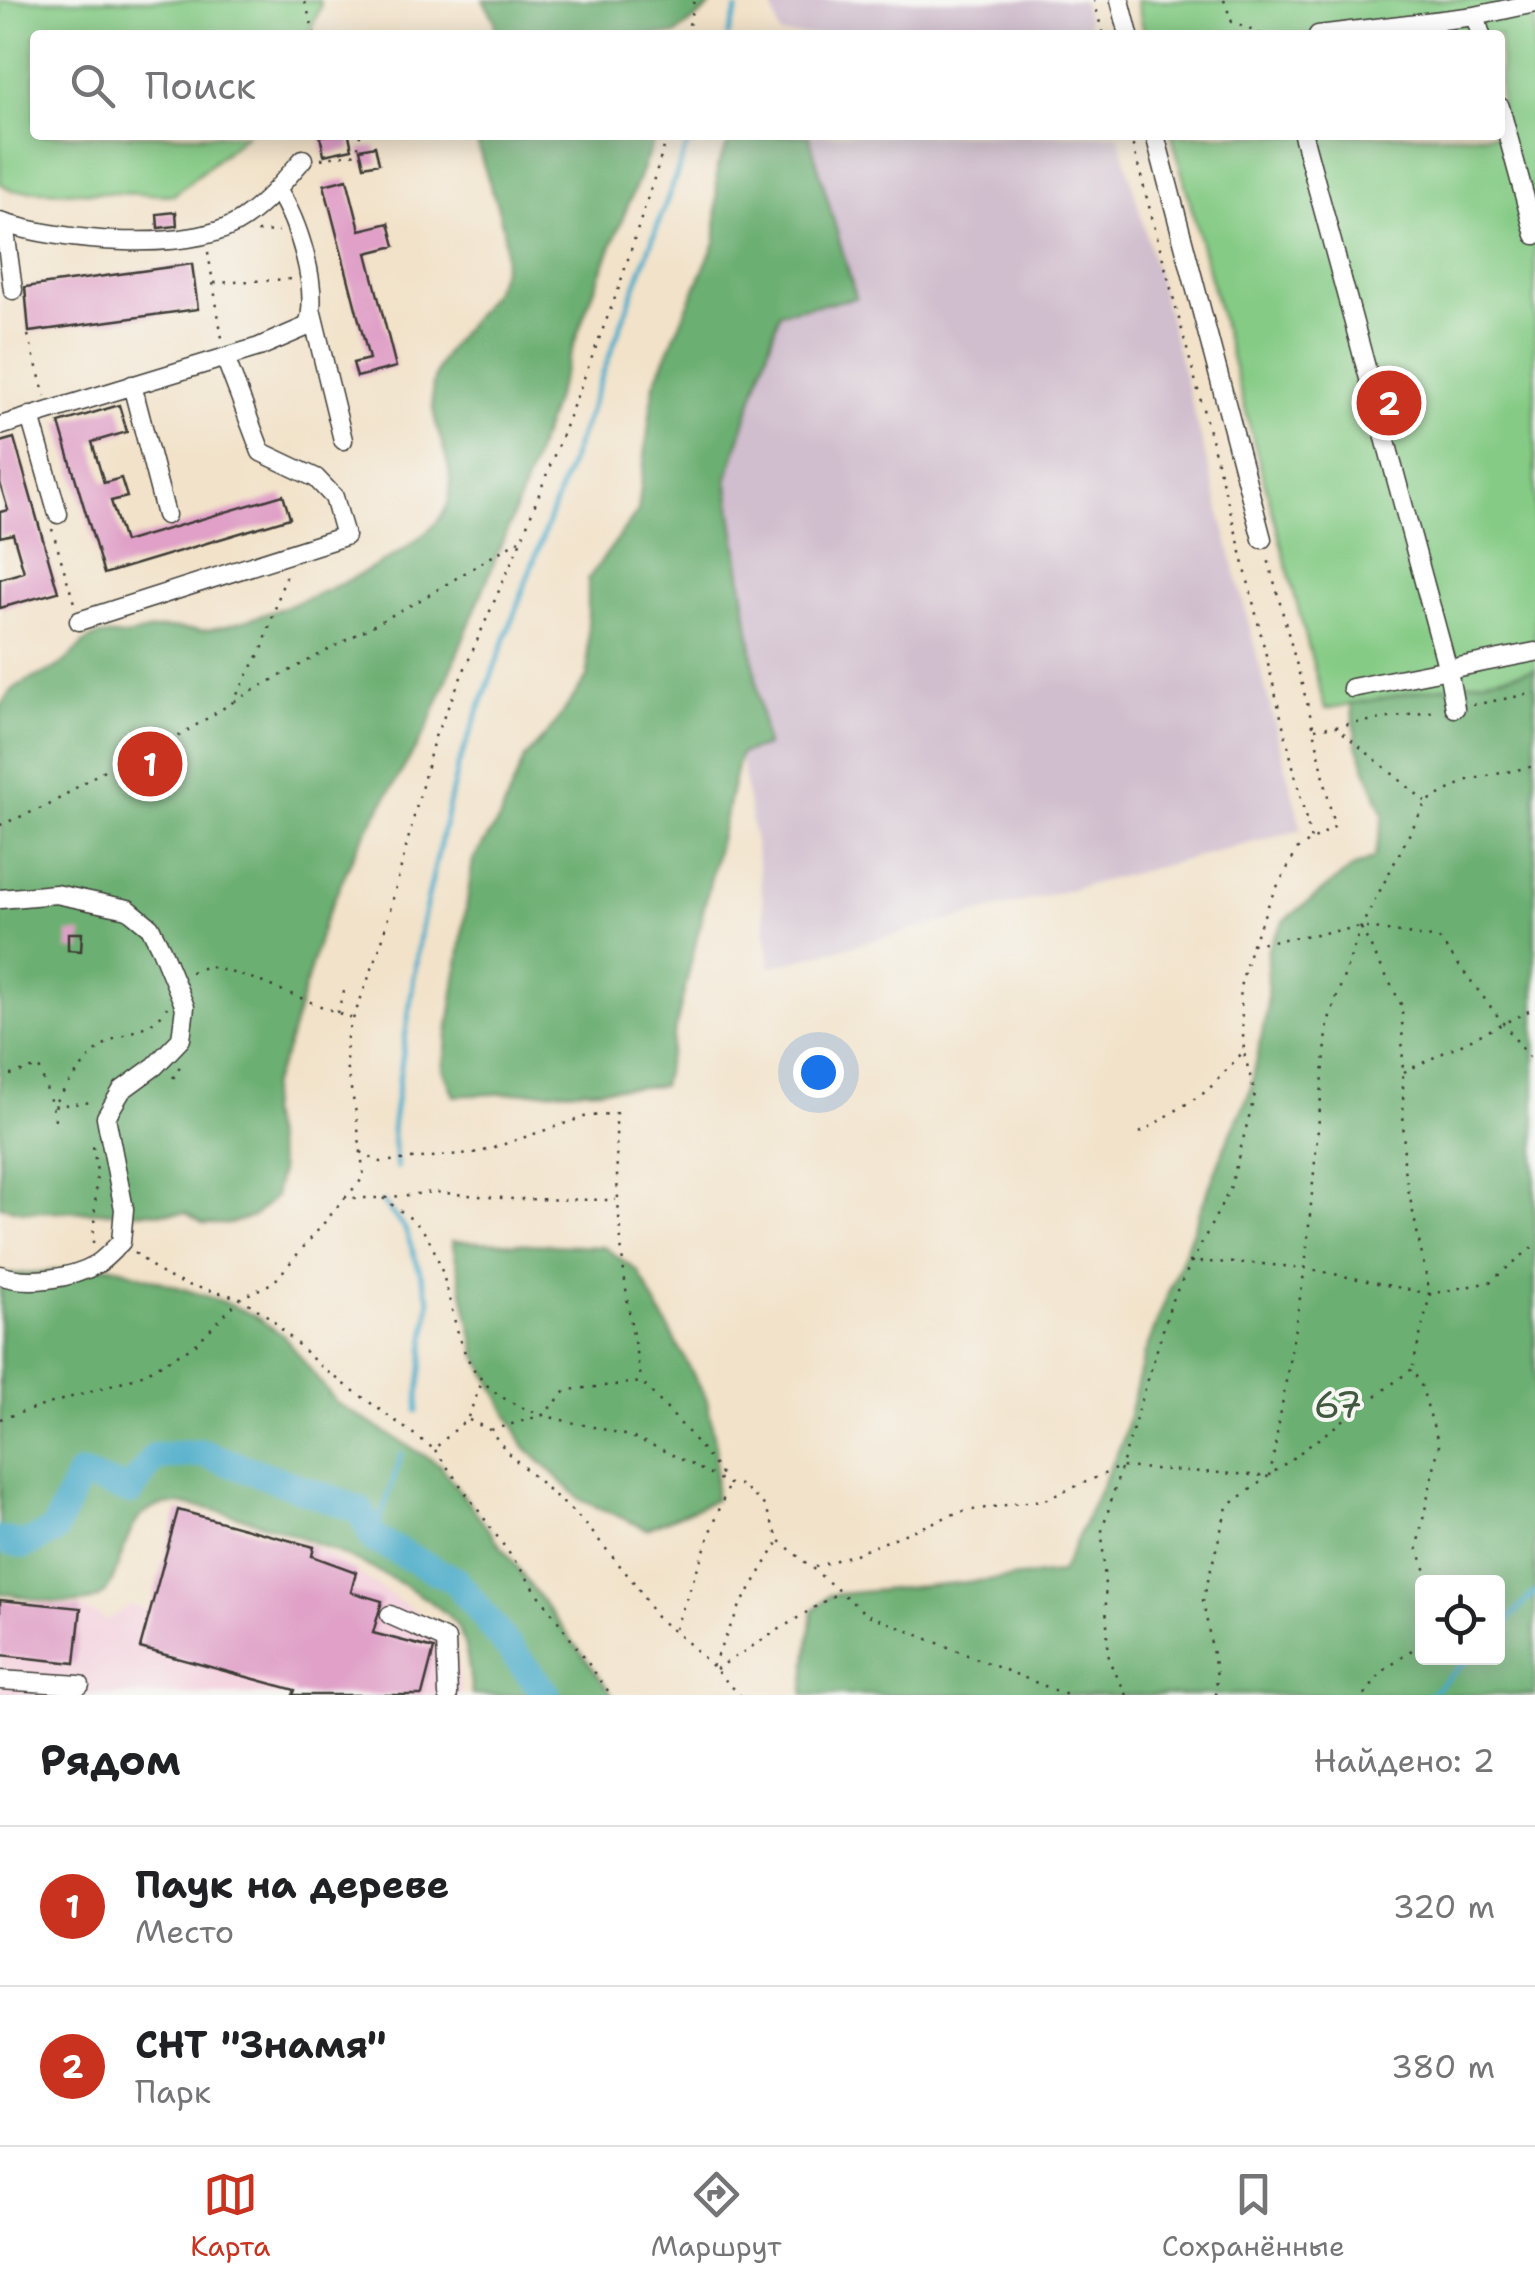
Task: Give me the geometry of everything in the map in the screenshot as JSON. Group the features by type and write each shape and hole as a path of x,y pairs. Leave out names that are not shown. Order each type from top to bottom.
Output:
{"street":[{"path":"1120,0 1128,30"},
{"path":"1359,30 1475,16 1535,3"},
{"path":"1475,16 1479,30"},
{"path":"1505,125 1535,236"},
{"path":"1157,140 1262,539"},
{"path":"1304,140 1455,708"},
{"path":"12,290 2,222 33,232 70,237 173,240 205,236 232,225 277,190 303,158"},
{"path":"277,190 292,212 343,440"},
{"path":"0,426 292,335 308,326 312,313"},
{"path":"79,621 344,536 334,497 316,478 261,452 226,357"},
{"path":"132,386 166,515"},
{"path":"30,416 58,514"},
{"path":"1352,688 1535,652"},
{"path":"0,900 56,894 128,909 150,928 185,1007 181,1039 155,1066 122,1090 106,1117 124,1209 122,1242 97,1264 65,1275 16,1281 0,1276"},
{"path":"390,1616 446,1640 448,1695"},
{"path":"6,1685 80,1684"}],"path":[{"path":"689,30 694,0"},
{"path":"1094,0 1102,30"},
{"path":"1224,0 1232,22 1251,30"},
{"path":"305,2 313,30"},
{"path":"303,158 324,159 357,152 359,140"},
{"path":"0,1419 140,1376 195,1345 241,1298 274,1282 364,1178 346,1065 347,1035 380,944 434,739 522,538 618,290 666,140"},
{"path":"1131,140 1234,525 1311,840"},
{"path":"232,225 260,232 296,230"},
{"path":"205,236 226,357"},
{"path":"213,283 308,278"},
{"path":"28,335 50,410"},
{"path":"58,514 51,527 79,621"},
{"path":"0,825 50,805 104,770 171,741 522,538"},
{"path":"1127,1695 1109,1661 1102,1530 1172,1300 1230,1188 1255,1094 1244,1051 1240,987 1252,944 1298,849 1334,827 1314,729 1262,539"},
{"path":"233,702 263,647 293,552"},
{"path":"1314,729 1535,693"},
{"path":"1335,726 1426,802"},
{"path":"1270,1476 1305,1268 1328,1022 1360,927 1426,802 1468,780 1535,766"},
{"path":"1252,944 1360,927 1439,939 1535,1065"},
{"path":"1216,1695 1217,1676 1203,1600 1227,1506 1412,1369 1430,1294 1404,1168 1402,1006 1360,927"},
{"path":"191,972 208,966 251,978 354,1020"},
{"path":"337,1013 344,991"},
{"path":"1403,1072 1535,1008"},
{"path":"52,1106 102,1046 162,1016"},
{"path":"1140,1134 1207,1091 1244,1051"},
{"path":"0,1078 38,1068 54,1120"},
{"path":"52,1106 88,1105"},
{"path":"360,1151 381,1162 481,1152 584,1117 616,1113 616,1200 626,1298 642,1382 690,1433 729,1484"},
{"path":"92,1139 96,1172 93,1249"},
{"path":"344,1198 434,1192 512,1200 616,1200"},
{"path":"383,1198 424,1231 448,1289 466,1359 482,1381 498,1394 543,1415 638,1439 729,1484 742,1485 764,1506 780,1540 866,1614 1067,1695"},
{"path":"122,1242 162,1274 184,1284 241,1298 322,1367 434,1449 611,1695"},
{"path":"1189,1262 1305,1268 1430,1294 1490,1282 1535,1245"},
{"path":"1412,1369 1421,1385 1439,1444 1416,1547 1427,1575"},
{"path":"434,1449 467,1419 482,1381"},
{"path":"490,1430 543,1415 568,1390 642,1382"},
{"path":"467,1419 490,1430 508,1453 583,1522 636,1585 656,1617 740,1695"},
{"path":"813,1567 958,1512 1047,1499 1120,1466 1270,1476"},
{"path":"674,1632 729,1484"},
{"path":"714,1668 740,1606 780,1540"},
{"path":"714,1668 840,1591"},
{"path":"1365,1695 1382,1672 1415,1648"}],"shaded area":[{"path":"770,0 1082,0 1091,30 779,30"},
{"path":"810,140 1120,140 1302,830 770,967 759,867 740,754 766,745 727,479 780,311 856,297"},
{"path":"178,1510 314,1547 356,1572 454,1638 462,1695 0,1695 0,1600 81,1608 108,1620 131,1605 150,1609"}],"green space":[{"path":"0,0 319,0 321,6 310,30 30,30 30,140 240,140 174,195 11,190 0,183"},
{"path":"483,0 709,0 710,7 681,30 495,30 495,20"},
{"path":"1136,0 1535,0 1535,670 1325,709 1173,140 1505,140 1505,30 1144,30"},
{"path":"477,140 654,140 585,313 522,493 427,729 357,847 324,922 286,1052 271,1085 268,1114 280,1171 275,1197 253,1217 229,1224 204,1224 186,1213 23,1211 0,1206 0,705 15,688 62,664 83,644 100,635 166,628 204,630 262,615 378,565 435,523 448,503 451,488 434,414 433,384 447,351 492,293 504,260 503,229"},
{"path":"730,140 810,140 856,298 780,312 727,479 766,746 740,754 662,1086 454,1096 443,1069 473,860 499,820 524,759 552,728 588,676 588,579 638,511 654,384 716,240 717,167"},
{"name":"67","path":"1535,670 1535,1695 803,1695 813,1610 830,1595 1061,1573 1122,1442 1145,1353 1250,1092 1267,1009 1268,948 1284,921 1350,869 1374,858 1384,815 1357,745 1351,704"},
{"path":"452,1241 604,1247 638,1271 707,1400 716,1446 715,1500 647,1529 581,1500 525,1447 477,1356"},
{"path":"112,1266 253,1315 283,1335 337,1403 440,1465 613,1695 472,1695 458,1628 440,1609 408,1587 318,1544 223,1512 185,1505 159,1506 144,1514 127,1540 110,1585 91,1601 58,1603 0,1593 0,1272 6,1275"}],"building":[{"path":"321,140 350,140 352,149 324,155"},
{"path":"375,146 379,163 364,166 360,149"},
{"path":"347,179 360,230 389,223 395,246 367,253 396,367 357,377 353,363 369,359 324,185"},
{"path":"176,212 177,226 158,228 157,214"},
{"path":"192,264 198,309 29,332 25,287"},
{"path":"119,405 127,432 92,442 104,483 121,478 127,497 111,501 124,542 283,495 290,518 104,574 59,423"},
{"path":"14,438 58,592 0,608 0,579 24,572 13,534 0,537 0,512 8,510 0,483 0,442"},
{"path":"68,933 82,933 81,951 68,950"},
{"path":"178,1510 314,1547 312,1556 356,1572 351,1592 382,1601 373,1633 434,1649 422,1695 293,1695 295,1690 140,1648"},
{"path":"0,1600 81,1608 75,1663 0,1655"}],"waterway":[{"path":"730,30 737,10"},
{"path":"397,1168 392,1129 421,928 457,769 689,140"},
{"path":"383,1203 405,1229 430,1300 417,1411"},
{"path":"0,1540 25,1545 54,1531 80,1475 131,1491 154,1457 203,1453 360,1510 374,1539 456,1581 547,1695"},
{"path":"374,1539 402,1454"},
{"path":"1505,1624 1535,1592"},
{"path":"1429,1695 1462,1665"}],"place":[{"name":"СНТ \"Знамя\"","path":"1389,403"},
{"name":"Паук на дереве","path":"150,764"}]}
